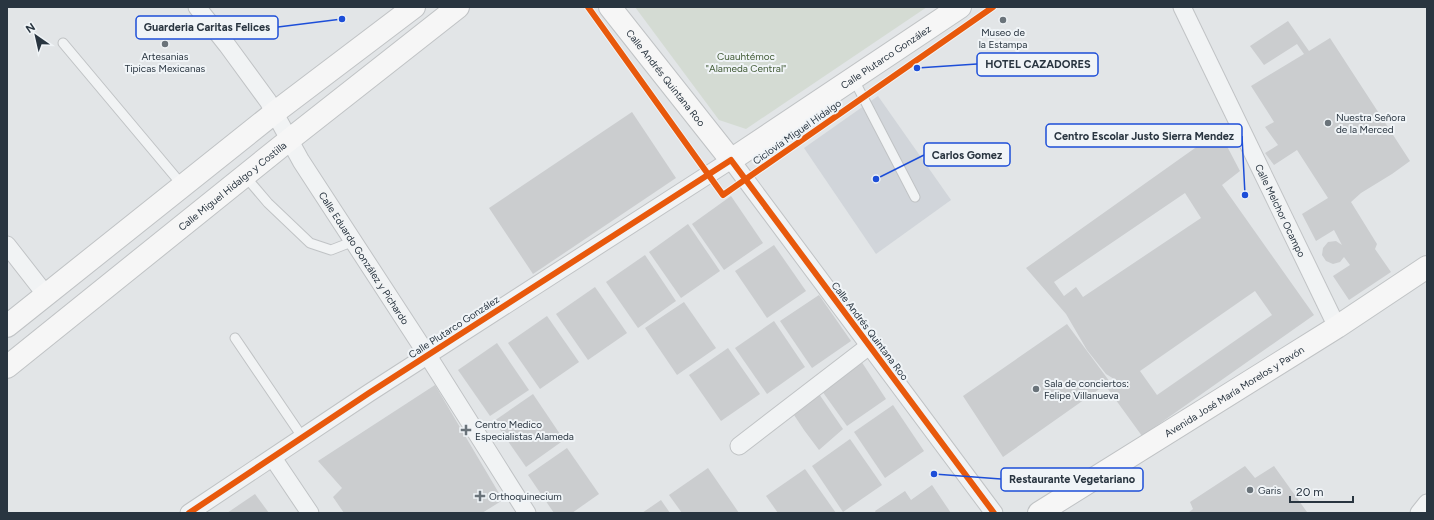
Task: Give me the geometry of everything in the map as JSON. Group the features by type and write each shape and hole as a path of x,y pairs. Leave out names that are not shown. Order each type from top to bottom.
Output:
{"main road":[{"path":"7,326 274,113 414,7"},
{"name":"Calle Miguel Hidalgo y Costilla","path":"7,367 289,140 458,7"},
{"name":"Calle Andrés Quintana Roo","path":"610,7 731,160"},
{"name":"Calle Plutarco González","path":"731,160 960,7"},
{"name":"Avenida José María Morelos y Pavón","path":"1040,513 1337,327 1427,267"}],"street":[{"name":"Calle Eduardo González y Pichardo","path":"197,7 248,73 274,113 289,140 527,513"},
{"name":"Calle Melchor Ocampo","path":"1182,7 1337,327"},
{"name":"Calle Andrés Quintana Roo","path":"731,160 994,513"},
{"name":"Calle Plutarco González","path":"189,513 731,160"},
{"path":"7,245 46,295"},
{"path":"739,446 869,346"},
{"path":"273,458 310,513"},
{"path":"1419,513 1427,503"}],"lane":[{"path":"63,43 183,186"},
{"path":"853,78 915,197"},
{"path":"245,176 268,203 310,243 331,250 354,241"},
{"path":"235,338 303,438"}],"shaded area":[{"path":"878,96 951,200 876,254 804,148"}],"green space":[{"name":"Cuauhtémoc \"Alameda Central\"","path":"635,7 927,7 746,129 719,120"}],"building":[{"path":"1288,21 1309,51 1330,38 1410,161 1361,193 1351,202 1377,244 1375,249 1391,272 1349,300 1333,276 1350,265 1344,257 1340,262 1333,264 1326,261 1322,255 1323,248 1328,242 1336,241 1342,245 1334,230 1316,241 1302,214 1328,198 1297,150 1274,165 1265,153 1278,145 1265,127 1274,122 1251,86 1304,54 1297,44 1264,65 1250,46"},
{"path":"632,112 676,178 533,274 489,208"},
{"path":"1219,131 1240,171 1222,185 1314,315 1142,436 1105,385 1003,457 963,396 1067,324 1110,382 1114,379 1106,374 1087,350 1066,314 1026,268","holes":["1185,193 1201,218 1083,297 1076,287 1064,296 1054,282","1255,291 1272,315 1157,395 1140,371"]},
{"path":"731,196 763,243 724,270 692,224"},
{"path":"688,224 720,271 681,298 649,252"},
{"path":"774,245 806,291 767,318 735,271"},
{"path":"645,255 676,301 638,328 606,282"},
{"path":"595,287 627,333 588,360 556,314"},
{"path":"819,295 851,341 812,368 780,321"},
{"path":"684,302 716,348 677,375 645,328"},
{"path":"547,316 579,362 540,389 508,343"},
{"path":"774,321 805,367 767,394 735,348"},
{"path":"497,343 529,390 490,416 458,370"},
{"path":"728,348 760,394 721,421 689,375"},
{"path":"861,361 886,399 847,426 822,391"},
{"path":"435,385 503,500 482,513 344,513 333,497 342,488 318,461"},
{"path":"533,394 564,440 526,467 494,421"},
{"path":"819,394 843,429 819,450 792,412"},
{"path":"893,405 924,451 885,478 854,432"},
{"path":"850,439 882,485 843,512 812,466"},
{"path":"567,448 599,494 572,513 554,513 528,475"},
{"name":"Garis","path":"1245,466 1255,478 1274,466 1307,512 1188,513 1193,509 1190,502"},
{"path":"708,468 739,513 682,513 669,495"},
{"path":"805,469 836,513 778,513 766,496"},
{"path":"932,485 951,513 876,513 875,511 905,491 911,500"},
{"path":"255,494 269,513 227,513"},
{"path":"661,500 670,513 642,513"}],"cycle path":[{"name":"Ciclovía Miguel Hidalgo","path":"588,7 723,195 993,7"},
{"path":"189,513 369,393 731,160 994,513"}],"place":[{"name":"Guarderia Caritas Felices","path":"342,19"},
{"name":"Museo de la Estampa","path":"1003,20"},
{"name":"Artesanias Tipicas Mexicanas","path":"165,44"},
{"name":"HOTEL CAZADORES","path":"917,68"},
{"name":"Nuestra Señora de la Merced","path":"1328,123"},
{"name":"Carlos Gomez","path":"876,179"},
{"name":"Centro Escolar Justo Sierra Mendez","path":"1245,195"},
{"name":"Sala de conciertos: Felipe Villanueva","path":"1036,389"},
{"name":"Centro Medico Especialistas Alameda","path":"466,430"},
{"name":"Restaurante Vegetariano","path":"934,474"},
{"name":"Garis","path":"1250,490"},
{"name":"Orthoquinecium","path":"480,496"}]}
